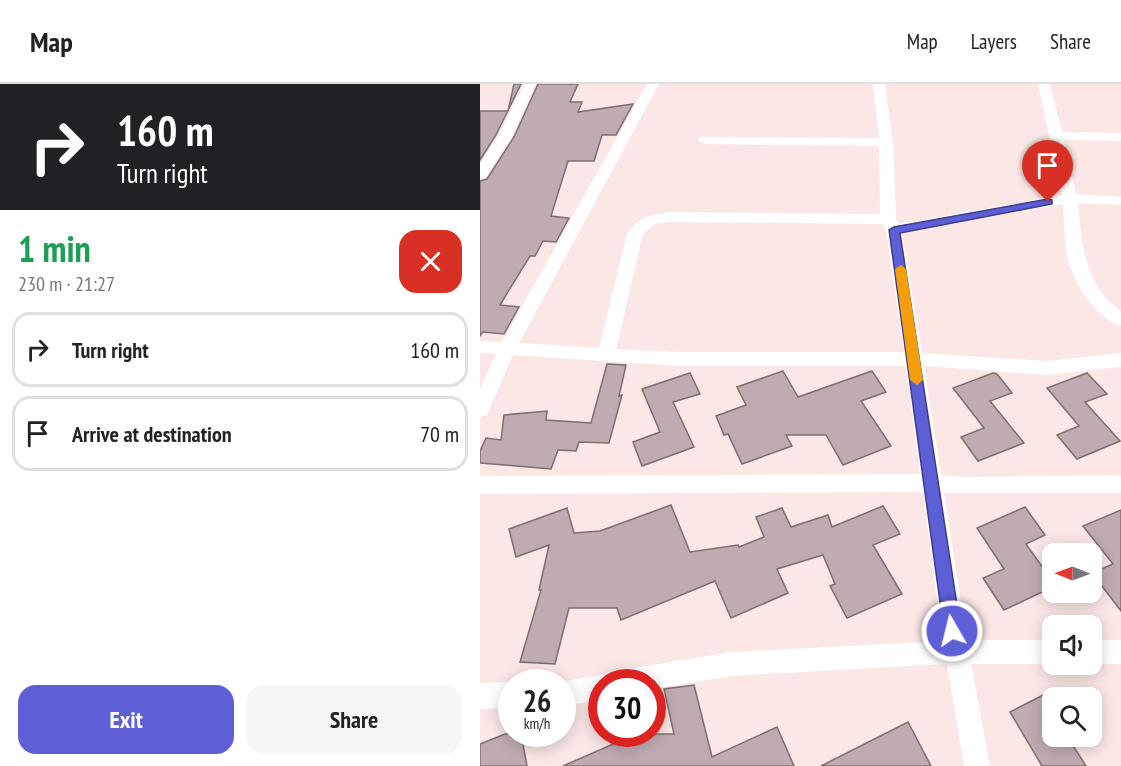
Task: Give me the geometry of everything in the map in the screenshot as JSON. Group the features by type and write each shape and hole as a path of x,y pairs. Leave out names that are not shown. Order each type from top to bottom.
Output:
{"street":[{"path":"480,175 505,136 530,84"},
{"path":"480,411 507,349 653,84"},
{"path":"879,84 886,142 891,225 932,483 955,652 977,766"},
{"path":"1044,84 1070,198 1075,256 1089,287 1103,307 1121,320"},
{"path":"1057,136 1121,136"},
{"path":"705,140 886,142"},
{"path":"606,354 635,234 639,226 649,219 670,216 891,225 1070,198 1121,201"},
{"path":"480,347 679,358 913,359 1047,368 1121,360"},
{"path":"480,485 1121,484"},
{"path":"666,675 732,664 955,652 1042,652"},
{"path":"1102,652 1121,652"},
{"path":"480,696 498,695"}],"building":[{"path":"514,84 521,84 508,110"},
{"path":"538,84 578,84 570,102 582,102 578,112 633,104 616,135 602,135 594,161 568,161 551,216 569,218 556,242 543,241 535,256 530,256 500,305 519,307 504,334 483,332 480,336 480,181 487,179 514,137"},
{"path":"480,111 508,111 496,135 480,160"},
{"path":"607,364 626,365 619,396 622,395 609,443 579,442 576,451 558,450 551,469 480,463 480,451 486,438 501,440 504,415 547,411 546,420 591,423"},
{"path":"783,371 798,397 872,371 886,392 861,401 891,446 843,465 826,435 786,435 792,446 742,464 728,434 724,435 716,416 746,405 737,387"},
{"path":"690,373 700,394 673,402 694,447 642,466 633,442 660,432 642,389"},
{"path":"993,373 997,374 1012,393 990,401 1024,443 978,461 961,437 984,428 953,388"},
{"path":"1087,373 1107,394 1085,402 1120,441 1077,459 1057,435 1079,426 1047,388"},
{"path":"671,505 690,552 738,545 739,547 764,537 756,517 782,508 791,527 828,515 832,527 883,506 900,534 873,545 902,594 847,618 830,586 835,584 823,555 777,569 788,593 731,618 715,581 621,620 617,608 569,608 555,664 520,662 541,590 539,590 549,545 516,557 509,529 567,508 574,533 600,531"},
{"path":"1025,507 1045,535 1026,544 1042,567 1042,592 1004,610 983,578 1004,569 977,528"},
{"path":"1121,510 1121,611 1102,586 1102,569 1113,564 1102,550 1102,543 1096,543 1083,526"},
{"path":"694,685 712,757 777,727 794,766 563,766 606,747 666,747 666,734 674,734 666,689"},
{"path":"1042,696 1042,747 1074,747 1086,766 1042,766 1010,712"},
{"path":"908,722 931,766 821,766"},
{"path":"498,737 498,747 523,747 527,766 480,766 480,744"}],"slow traffic":[{"path":"901,269 917,380"}],"route":[{"path":"952,631 908,310 894,230 1048,202"}]}
